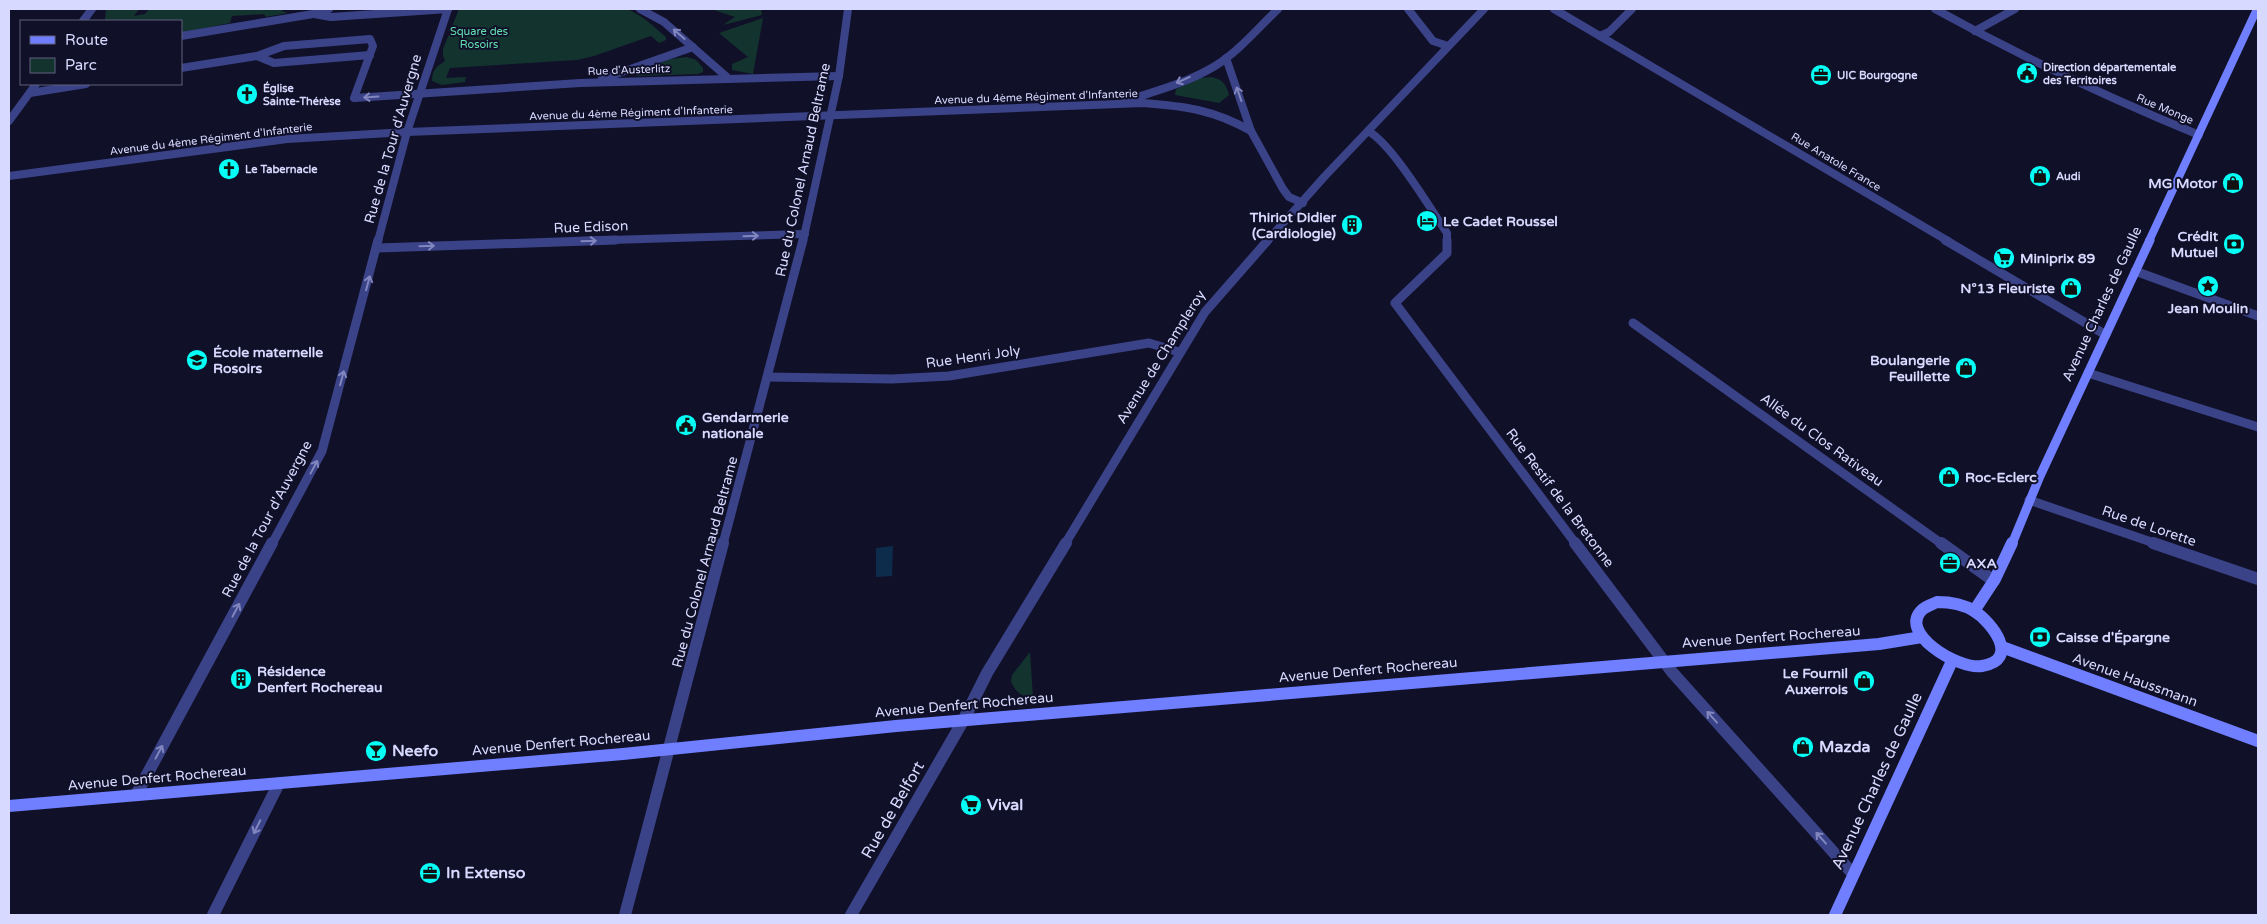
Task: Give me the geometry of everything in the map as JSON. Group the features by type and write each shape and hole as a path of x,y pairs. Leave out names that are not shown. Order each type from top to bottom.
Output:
{"main road":[{"name":"Avenue Charles de Gaulle","path":"1974,611 1987,594 2015,537 2029,500 2257,10"},
{"path":"1937,602 1949,602 1974,611 1997,631 2002,647 2000,656 1993,663 1987,665 1967,666 1952,661 1935,650 1922,637 1918,627 1917,618 1920,610 1927,605 1937,602"},
{"name":"Avenue Denfert Rochereau","path":"9,806 1665,660 1879,644 1922,637"},
{"name":"Avenue Haussmann","path":"2002,647 2258,741"},
{"name":"Avenue Charles de Gaulle","path":"1834,915 1952,661"}],"street":[{"path":"85,20 92,9"},
{"path":"182,36 313,14 329,9"},
{"path":"313,14 331,18 448,9"},
{"name":"Rue de la Tour d'Auvergne","path":"136,795 322,451 378,248 407,132 448,9"},
{"path":"640,9 664,22 728,78"},
{"name":"Rue du Colonel Arnaud Beltrame","path":"625,915 805,234 839,76 848,9"},
{"path":"1112,104 1167,87 1201,72 1226,58 1278,9"},
{"path":"1408,9 1434,41 1448,46"},
{"name":"Avenue de Champleroy","path":"963,721 992,664 1179,352 1205,312 1223,289 1368,131 1484,9"},
{"name":"Rue Anatole France","path":"1554,9 2106,335"},
{"path":"1600,36 1609,32 1634,9"},
{"name":"Rue Monge","path":"1935,9 1975,31 2127,104 2199,135"},
{"path":"1975,31 2015,9"},
{"path":"182,68 257,56 284,46 370,39 373,46 370,55 274,63 257,56"},
{"path":"591,83 693,47"},
{"name":"Rue d'Austerlitz","path":"370,55 354,98 591,83 839,76"},
{"path":"1226,58 1251,131 1283,190 1289,197 1303,203"},
{"path":"9,121 35,85"},
{"path":"30,93 80,85"},
{"name":"Avenue du 4ème Régiment d'Infanterie","path":"9,176 287,139 407,132 830,117 1112,104 1142,103 1204,108 1231,118 1251,131"},
{"name":"Rue Restif de la Bretonne","path":"1368,131 1377,136 1396,160 1447,233 1447,253 1394,303 1686,688 1854,874"},
{"name":"Rue Edison","path":"378,248 805,234"},
{"path":"2136,271 2258,316"},
{"name":"Allée du Clos Rativeau","path":"1634,323 1994,581"},
{"name":"Rue Henri Joly","path":"768,377 892,379 949,376 1148,343 1179,352"},
{"path":"2088,373 2258,427"},
{"name":"Rue de Lorette","path":"2029,500 2258,579"},
{"name":"Rue de Belfort","path":"851,915 963,721"},
{"path":"213,915 279,783"}],"green space":[{"path":"106,9 139,9 134,16 145,14 149,9 282,9 282,11 288,13 266,17 264,14 232,16 230,23 182,33 182,20 105,20"},
{"name":"Square des Rosoirs","path":"459,9 627,9 638,14 666,37 666,40 659,43 651,36 577,60 450,68 446,78 466,77 465,82 442,85 432,81 433,74 437,67 445,61 443,49"},
{"path":"711,9 761,9 762,15 723,25 735,17"},
{"path":"763,18 753,74 732,70 732,64 748,57 719,33"},
{"path":"687,57 696,60 703,68 703,72 698,74 637,76 635,73 671,59"},
{"path":"1212,77 1223,83 1229,95 1219,103 1175,95 1176,89 1200,78"},
{"path":"1030,652 1033,698 1019,693 1011,681 1012,675"}],"water":[{"path":"893,546 892,576 876,577 876,548"}],"place":[{"name":"Direction départementale des Territoires","path":"2027,73"},
{"name":"UIC Bourgogne","path":"1821,75"},
{"name":"Église Sainte-Thérèse","path":"247,94"},
{"name":"Le Tabernacle","path":"229,169"},
{"name":"Audi","path":"2040,176"},
{"name":"MG Motor","path":"2233,183"},
{"name":"Le Cadet Roussel","path":"1427,221"},
{"name":"Thiriot Didier (Cardiologie)","path":"1352,225"},
{"name":"Crédit Mutuel","path":"2234,244"},
{"name":"Miniprix 89","path":"2004,258"},
{"name":"Jean Moulin","path":"2208,286"},
{"name":"N°13 Fleuriste","path":"2071,288"},
{"name":"École maternelle Rosoirs","path":"197,360"},
{"name":"Boulangerie Feuillette","path":"1966,368"},
{"name":"Gendarmerie nationale","path":"686,425"},
{"name":"Roc-Eclerc","path":"1949,477"},
{"name":"AXA","path":"1950,563"},
{"name":"Caisse d'Épargne","path":"2040,637"},
{"name":"Résidence Denfert Rochereau","path":"241,679"},
{"name":"Le Fournil Auxerrois","path":"1864,681"},
{"name":"Mazda","path":"1803,747"},
{"name":"Neefo","path":"376,751"},
{"name":"Vival","path":"971,805"},
{"name":"In Extenso","path":"430,873"}]}
